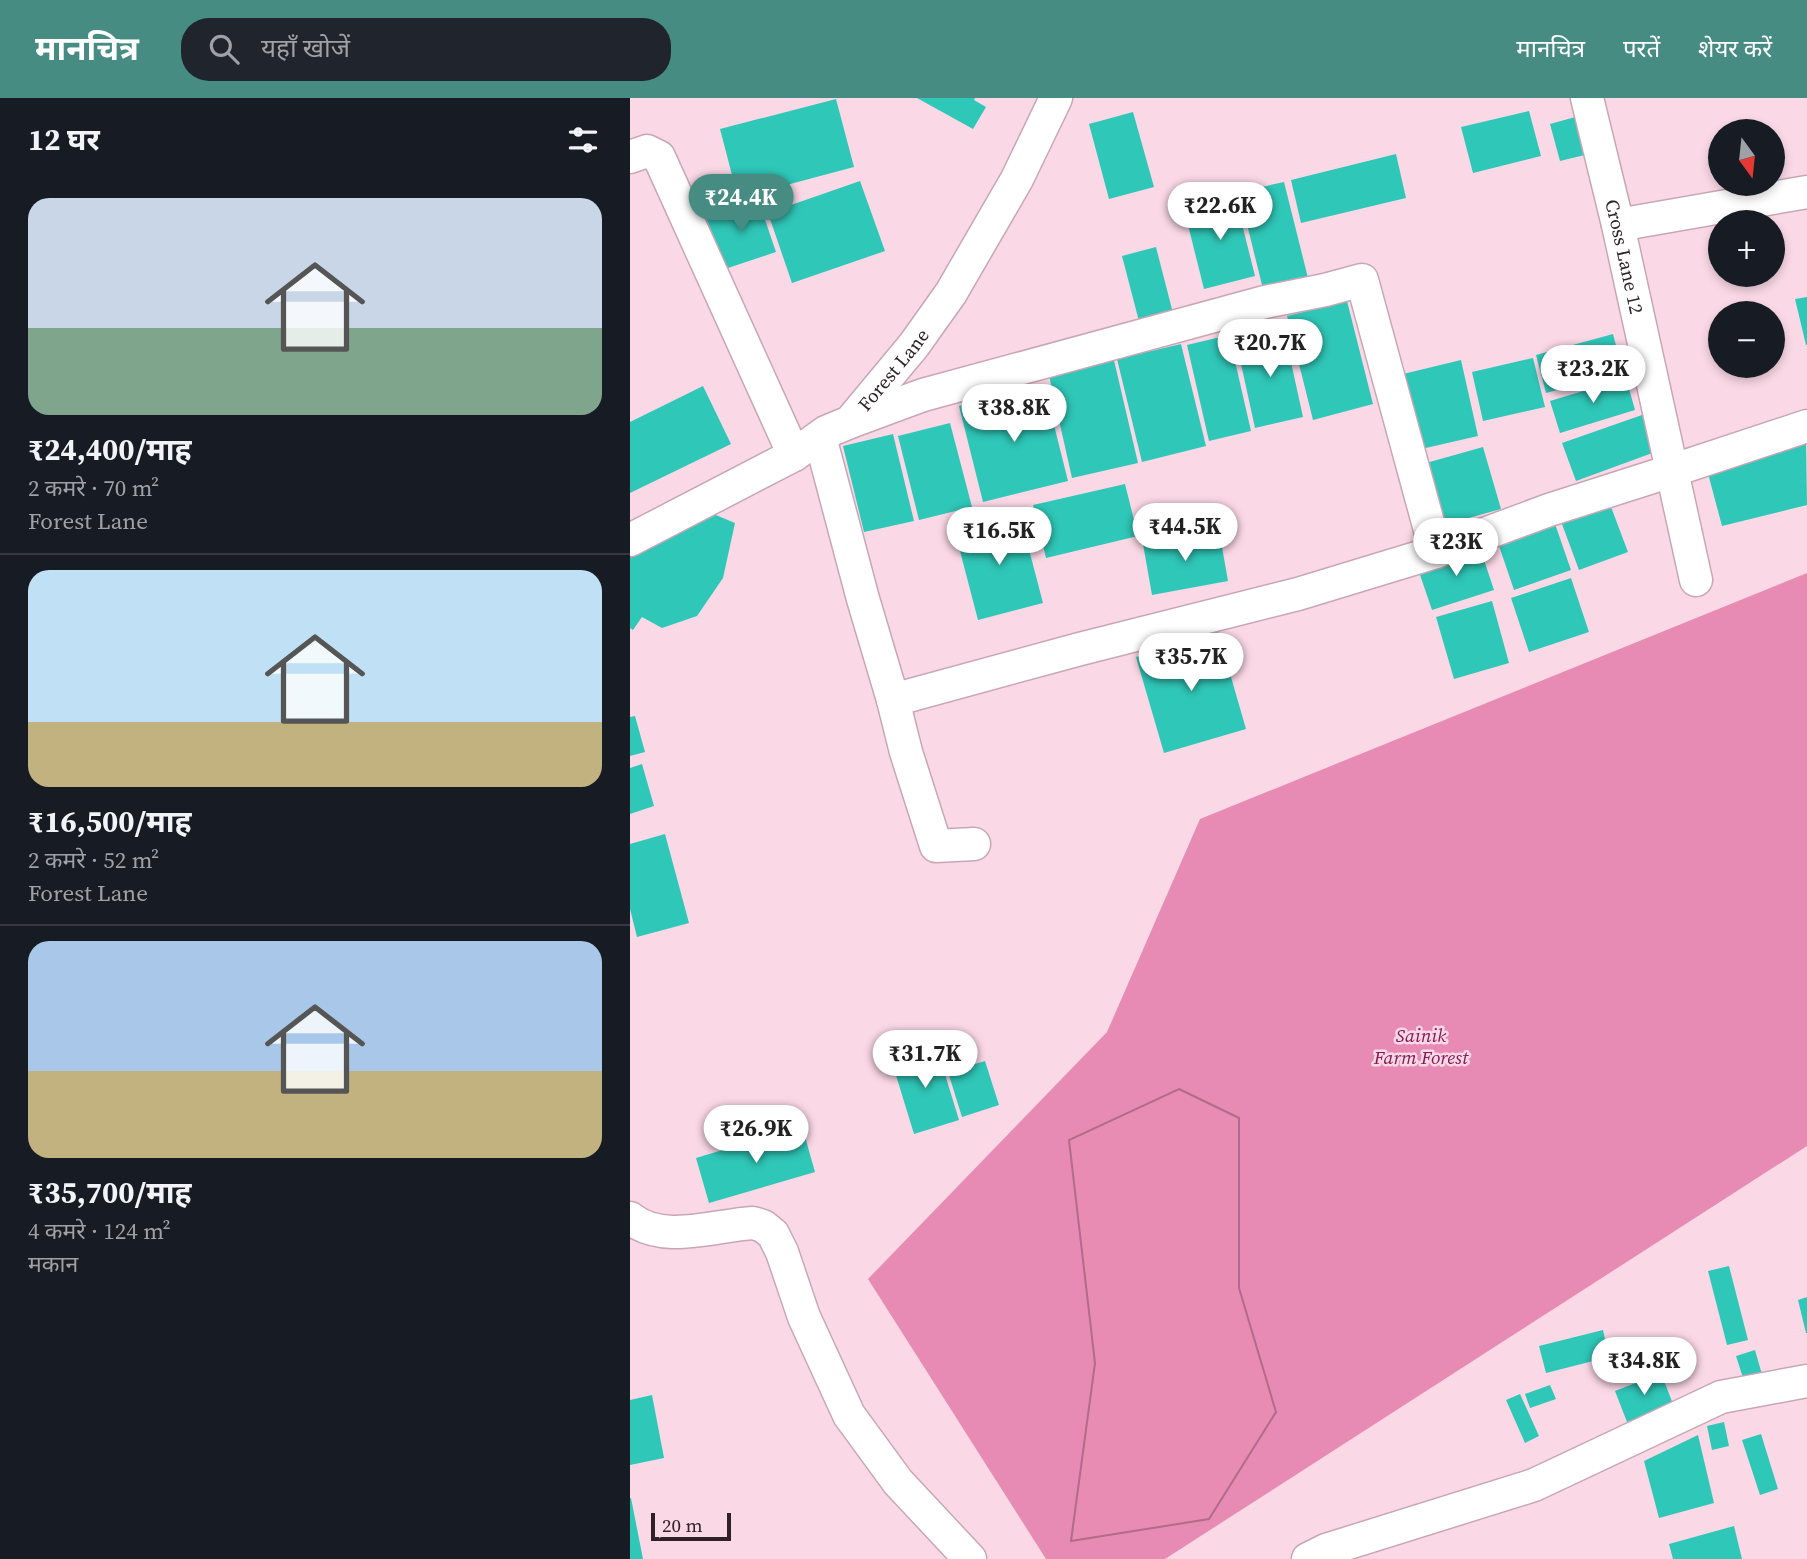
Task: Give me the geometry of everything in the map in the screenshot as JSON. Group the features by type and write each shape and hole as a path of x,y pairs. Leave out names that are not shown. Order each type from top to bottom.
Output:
{"street":[{"name":"Forest Lane","path":"630,540 794,456 827,432 850,422 914,345 951,293 1017,179 1056,98"},
{"name":"Cross Lane 12","path":"1587,98 1618,225 1696,580"},
{"path":"630,157 647,151 659,156 794,456"},
{"path":"1618,225 1807,192"},
{"path":"850,422 936,392 1265,302 1362,280 1436,552"},
{"path":"893,699 1298,594 1436,552 1549,509 1807,426"},
{"path":"820,437 863,599 936,845 974,844"},
{"path":"630,1218 661,1231 682,1232 753,1223 763,1226 773,1234 782,1252 804,1317 849,1415 898,1482 970,1559"},
{"path":"1308,1559 1326,1550 1534,1485 1721,1396 1807,1381"}],"green space":[{"name":"Sainik Farm Forest","path":"1807,573 1807,1146 1165,1559 1046,1559 868,1279 1107,1032 1200,819"}],"shaded area":[{"path":"1179,1089 1239,1118 1239,1288 1276,1412 1209,1519 1071,1541 1095,1363 1069,1140"}],"building":[{"path":"917,98 975,98 974,100 986,107 973,129"},
{"path":"836,99 854,167 738,198 720,129"},
{"path":"1529,111 1541,156 1473,173 1461,127"},
{"path":"1133,112 1154,187 1109,199 1089,124"},
{"path":"1579,116 1589,154 1560,161 1550,124"},
{"path":"1396,154 1406,198 1301,223 1291,180"},
{"path":"860,181 885,251 792,283 768,213"},
{"path":"1284,182 1309,282 1264,293 1239,192"},
{"path":"1235,196 1255,276 1204,289 1184,209"},
{"path":"758,199 776,252 725,269 706,217"},
{"path":"1156,247 1175,321 1141,329 1122,256"},
{"path":"1807,297 1807,345 1806,345 1795,299"},
{"path":"1347,301 1373,404 1313,420 1287,316"},
{"path":"1284,330 1303,417 1255,428 1236,341"},
{"path":"1613,334 1623,372 1546,393 1536,355"},
{"path":"1229,335 1251,431 1209,441 1187,345"},
{"path":"1181,344 1206,446 1142,462 1117,359"},
{"path":"1113,356 1138,463 1072,478 1048,371"},
{"path":"1533,358 1545,407 1483,421 1472,372"},
{"path":"1461,360 1478,436 1417,450 1399,375"},
{"path":"1626,378 1635,410 1560,433 1550,401"},
{"path":"1044,385 1068,481 983,502 959,406"},
{"path":"703,386 731,444 630,493 630,422"},
{"path":"1642,415 1655,452 1576,481 1562,443"},
{"path":"950,423 972,507 919,520 898,436"},
{"path":"893,434 914,521 864,532 843,446"},
{"path":"1806,442 1807,505 1722,526 1706,466"},
{"path":"1483,447 1501,509 1436,527 1419,465"},
{"path":"1125,484 1138,536 1046,558 1033,505"},
{"path":"1608,499 1628,552 1579,570 1559,516"},
{"path":"699,508 735,523 723,578 697,616 662,628 642,617 633,630 630,628 630,550"},
{"path":"1020,515 1043,603 978,620 955,532"},
{"path":"1554,521 1571,570 1514,590 1497,540"},
{"path":"1219,530 1228,581 1152,595 1143,544"},
{"path":"1479,545 1494,590 1432,610 1417,566"},
{"path":"1571,578 1589,632 1529,652 1511,598"},
{"path":"1492,601 1509,663 1454,679 1436,617"},
{"path":"1218,632 1246,729 1164,753 1136,657"},
{"path":"635,716 645,752 630,756 630,717"},
{"path":"642,764 654,806 630,814 630,768"},
{"path":"665,834 689,923 637,937 630,909 630,844"},
{"path":"936,1045 959,1120 914,1134 891,1059"},
{"path":"985,1061 999,1105 962,1117 948,1072"},
{"path":"802,1126 815,1172 709,1203 696,1158"},
{"path":"1729,1266 1748,1340 1727,1345 1708,1271"},
{"path":"1807,1297 1807,1333 1806,1333 1798,1300"},
{"path":"1603,1330 1609,1357 1546,1373 1539,1346"},
{"path":"1755,1350 1763,1378 1745,1384 1736,1356"},
{"path":"1661,1373 1673,1404 1627,1422 1615,1391"},
{"path":"1550,1385 1556,1399 1530,1408 1525,1394"},
{"path":"1520,1394 1539,1436 1525,1443 1506,1400"},
{"path":"652,1395 664,1458 630,1465 630,1400"},
{"path":"1724,1422 1729,1446 1712,1450 1707,1426"},
{"path":"1761,1434 1778,1489 1760,1495 1742,1440"},
{"path":"1698,1435 1714,1503 1659,1518 1644,1461"},
{"path":"631,1498 643,1559 630,1559"},
{"path":"1734,1526 1742,1559 1673,1559 1669,1544"}]}
